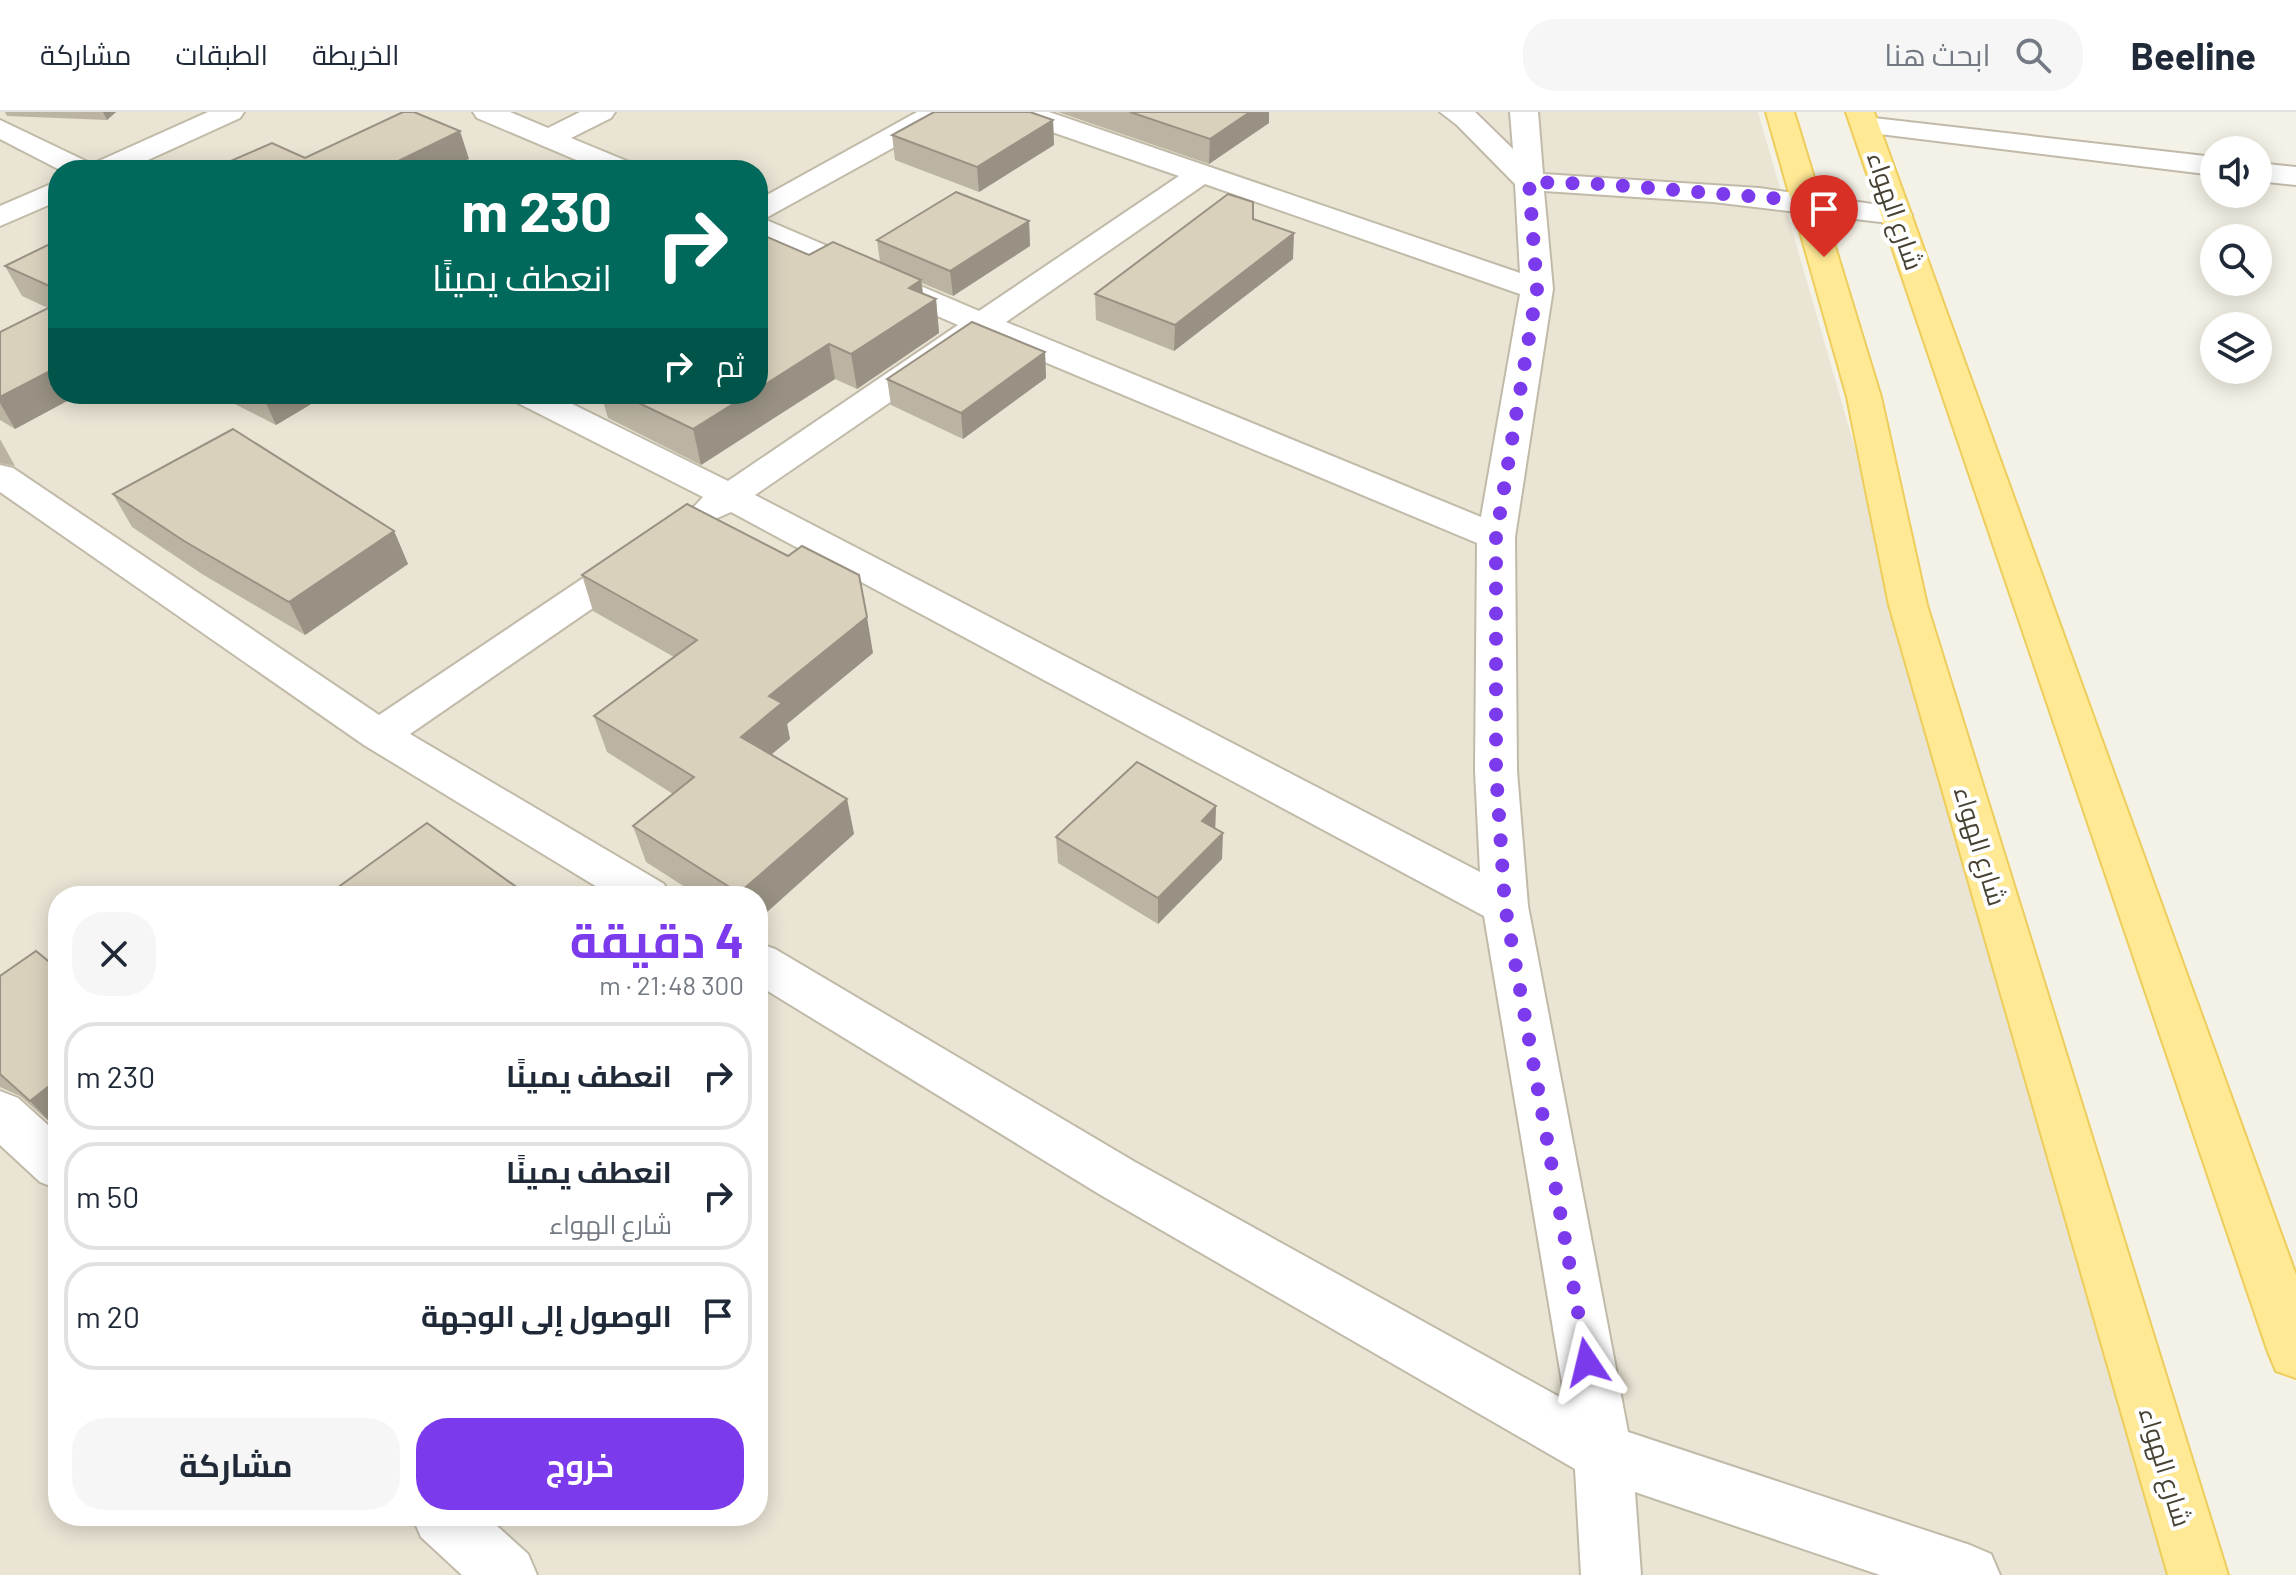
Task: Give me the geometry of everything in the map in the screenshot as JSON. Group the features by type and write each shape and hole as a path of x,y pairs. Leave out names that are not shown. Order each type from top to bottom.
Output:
{"main road":[{"name":"شارع الهواء","path":"1780,112 1864,397 1908,605 2198,1575"},
{"name":"شارع الهواء","path":"1862,118 2296,1352"}],"street":[{"path":"125,160 230,112"},
{"path":"487,112 601,160"},
{"path":"549,138 601,112"},
{"path":"768,206 937,112"},
{"path":"1022,112 1537,289"},
{"path":"1454,112 1467,119 1529,182 1602,184 1808,201 1897,215"},
{"path":"1524,112 1537,289 1496,537 1496,771 1505,906 1603,1453 1611,1575"},
{"path":"1862,118 2200,164"},
{"path":"0,128 62,160"},
{"path":"2272,173 2296,176"},
{"path":"379,735 1201,174"},
{"path":"0,217 48,195"},
{"path":"768,231 982,324 1496,537"},
{"path":"546,404 729,496 1505,906"},
{"path":"0,476 379,735 631,886"},
{"path":"768,968 1117,1178 1603,1453 1970,1575"},
{"path":"0,1113 48,1157"},
{"path":"453,1526 507,1575"}],"shaded area":[{"path":"0,112 1758,112 2180,1575 0,1575"}],"building":[{"path":"403,112 414,112 460,131 401,160 233,160 272,143 305,158"},
{"path":"934,112 1030,112 1053,120 977,167 892,135"},
{"path":"1130,112 1250,112 1210,139"},
{"path":"956,192 1029,221 950,271 877,240"},
{"path":"1228,194 1253,202 1253,219 1294,233 1175,325 1095,294"},
{"path":"768,237 809,255 833,242 921,280 909,288 936,299 851,354 829,344 768,383"},
{"path":"48,245 48,285 5,266"},
{"path":"48,308 48,372 0,397 0,332"},
{"path":"972,322 1045,352 961,413 887,379"},
{"path":"641,404 733,404 693,429"},
{"path":"233,429 394,531 289,602 184,541 113,494"},
{"path":"687,504 788,556 802,546 859,575 867,617 769,696 782,703 741,737 847,799 747,886 728,886 633,826 694,777 594,716 697,640 582,575"},
{"path":"1137,762 1216,806 1202,821 1223,833 1158,898 1056,837"},
{"path":"427,823 515,886 340,886"},
{"path":"36,951 48,961 48,1087 30,1101 0,1074 0,976"}],"route":[{"path":"1587,1362 1505,906 1496,771 1496,537 1537,289 1529,182 1602,184 1808,201 1824,257"}]}
